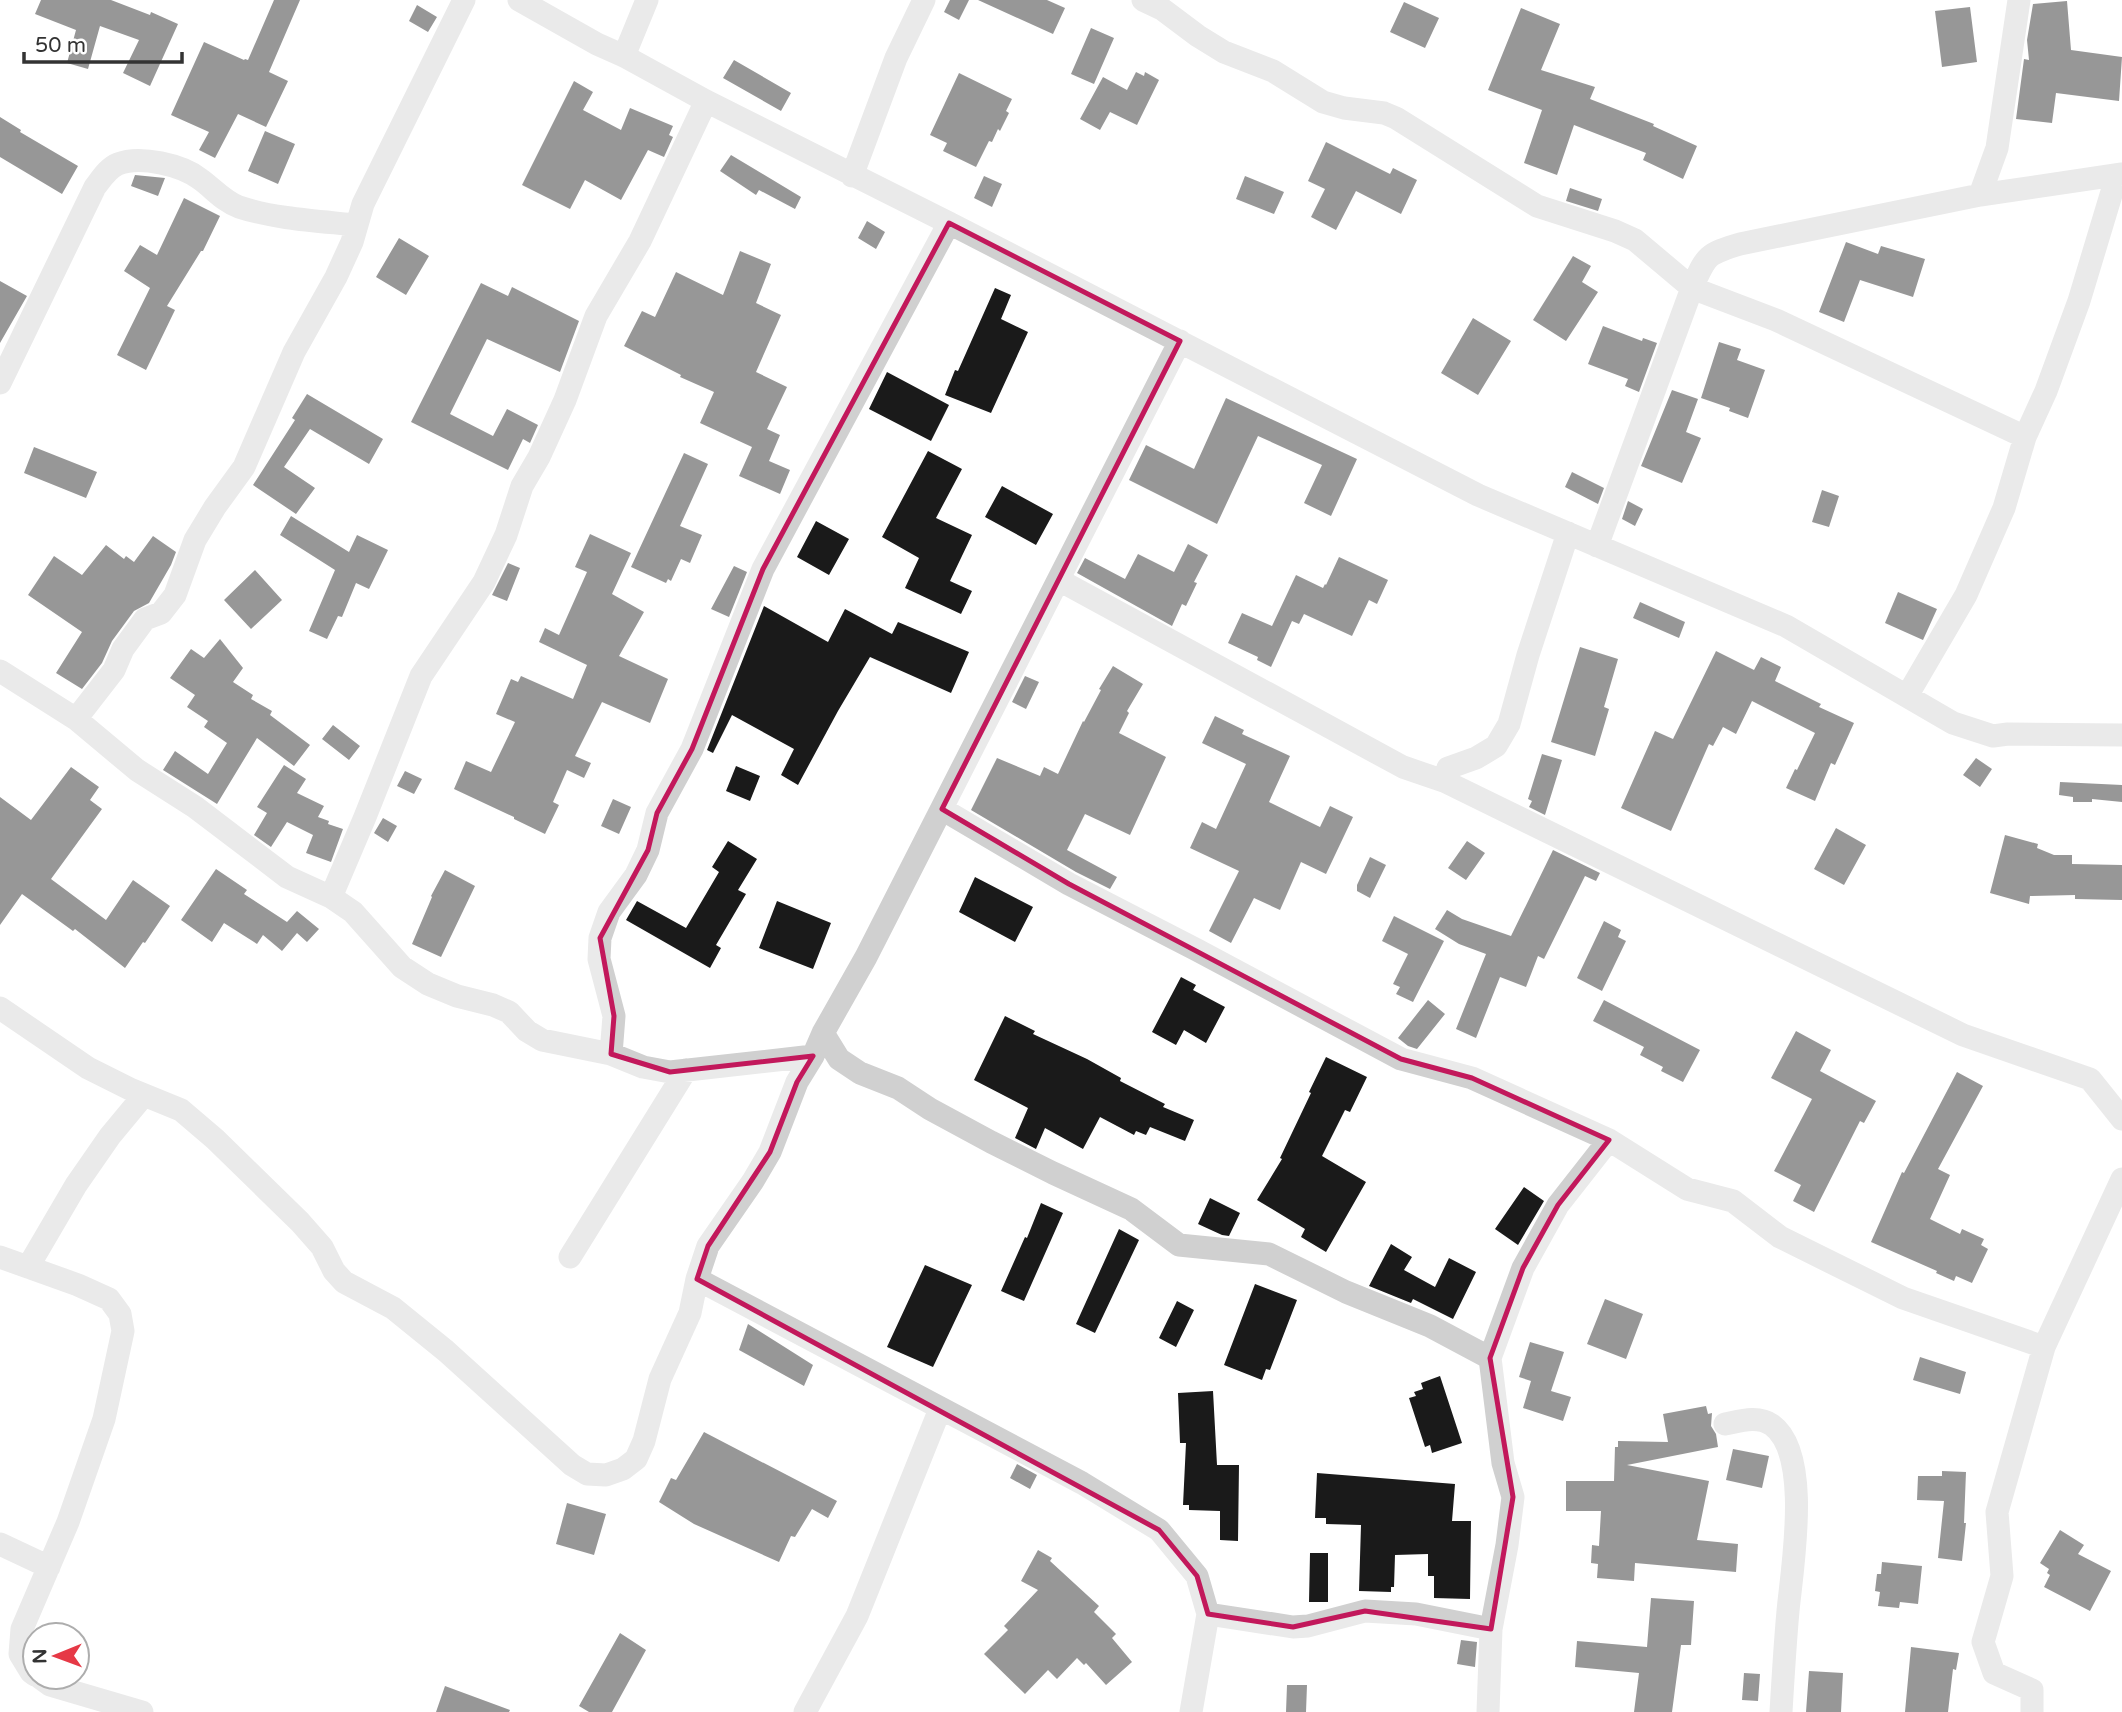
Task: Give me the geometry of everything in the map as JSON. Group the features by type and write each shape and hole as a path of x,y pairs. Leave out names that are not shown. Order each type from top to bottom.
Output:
{"street":[{"path":"76,719 114,670 123,649 145,619 160,613 174,595 195,540 244,467 294,352 336,277 352,242 363,204 464,0"},
{"path":"519,0 706,101 1478,495 1786,626 1953,723 1993,736 2122,735"},
{"path":"624,56 647,0"},
{"path":"852,176 896,58 924,0"},
{"path":"1143,0 1162,9 1224,52 1273,71 1323,102 1344,108 1384,113 1396,118 1537,206 1615,230 1635,240 1692,288 1776,320 2025,437"},
{"path":"1980,195 1997,148 2019,0"},
{"path":"331,897 421,676 484,582 506,534 522,486 539,457 565,400 596,316 640,241 706,101"},
{"path":"0,383 95,187 109,170 119,163 140,161 181,168 199,178 227,202 241,208 283,217 356,225"},
{"path":"1597,546 1692,288 1703,262 1714,251 1980,195 2119,174 2079,301 2046,391 2025,437 2004,508 1966,595 1907,696"},
{"path":"611,1054 614,1016 599,959 600,938 609,912 636,875 648,850 657,813 692,749 764,569 949,223"},
{"path":"0,1008 88,1068 181,1110 215,1139 300,1222 322,1247 334,1271 344,1282 393,1308 446,1351 572,1465 587,1474 606,1475 623,1469 636,1459 644,1441 660,1379 690,1314 697,1279 708,1246 754,1181 770,1152 797,1082 866,957 1180,341"},
{"path":"1444,781 1448,768 1476,758 1496,746 1508,724 1568,533"},
{"path":"1059,580 1403,767 1444,781 1963,1035 2090,1079 2122,1119"},
{"path":"0,671 76,719 137,770 195,807 287,877 331,897 353,912 402,967 428,984 509,1012 527,1031 542,1040 611,1054 643,1068 670,1072 813,1056"},
{"path":"942,809 1069,884 1401,1059 1472,1078 1609,1140 1686,1189 1733,1201 1780,1237 1903,1298 2044,1347"},
{"path":"823,1033 839,1059 860,1073 898,1088 930,1109 1004,1148 1131,1209 1179,1245 1269,1254 1346,1292 1430,1326 1489,1358"},
{"path":"570,1257 686,1070"},
{"path":"28,1267 76,1185 110,1136 144,1095"},
{"path":"1488,1712 1492,1629 1513,1497 1503,1463 1489,1358 1523,1268 1558,1205 1609,1140"},
{"path":"2032,1712 2032,1690 1994,1673 1983,1642 2002,1576 1997,1512 2044,1347 2122,1179"},
{"path":"0,1257 109,1299 120,1314 123,1331 104,1419 68,1522 25,1621"},
{"path":"697,1279 1082,1483 1160,1530 1197,1576 1208,1614 1191,1712"},
{"path":"805,1712 857,1616 940,1409"},
{"path":"1725,1424 1757,1419 1772,1426 1787,1444 1796,1486 1795,1551 1781,1712"},
{"path":"0,1544 49,1567"},
{"path":"1208,1614 1293,1627 1308,1626 1365,1611 1416,1614 1492,1629"},
{"path":"70,1691 142,1712"}],"highlighted area":[{"path":"949,223 1180,341 942,809 1069,884 1401,1059 1472,1078 1609,1140 1558,1205 1523,1268 1490,1358 1513,1497 1491,1629 1365,1611 1293,1627 1208,1614 1197,1576 1159,1530 697,1279 708,1246 770,1152 797,1082 813,1056 670,1072 611,1054 614,1016 600,938 648,850 657,813 692,749 763,569"}],"building":[{"path":"41,0 111,0 150,15 151,12 178,24 150,86 123,73 139,40 100,26 88,69 67,63 76,30 35,14"},
{"path":"274,0 300,0 269,72 288,81 266,127 238,114 215,158 199,150 209,132 171,115 204,42 248,60"},
{"path":"950,0 969,0 959,20 944,12"},
{"path":"978,0 1047,0 1065,8 1053,34"},
{"path":"2067,1 2071,50 2122,57 2119,101 2056,93 2052,123 2016,119 2024,59 2029,60 2027,40 2033,4"},
{"path":"1404,2 1439,18 1425,48 1390,32"},
{"path":"417,5 437,17 428,32 409,21"},
{"path":"1970,7 1977,62 1942,67 1935,11"},
{"path":"1521,8 1560,24 1541,70 1595,87 1590,99 1654,124 1653,126 1697,146 1683,179 1643,160 1646,153 1574,125 1557,175 1524,163 1542,110 1488,90"},
{"path":"1091,28 1114,38 1094,84 1071,74"},
{"path":"734,60 791,93 781,111 723,78"},
{"path":"1136,72 1144,76 1145,72 1159,80 1137,125 1110,112 1100,130 1080,119 1103,77 1127,90"},
{"path":"959,73 1012,99 1006,111 1009,113 1000,131 998,129 992,142 989,141 976,167 943,151 947,143 930,135"},
{"path":"574,81 593,92 583,110 621,130 630,108 673,126 669,135 673,137 664,157 648,150 621,200 585,180 570,209 522,185"},
{"path":"0,117 78,166 62,194 0,157"},
{"path":"265,131 295,144 278,184 248,171"},
{"path":"1326,142 1390,174 1393,168 1417,180 1401,214 1356,191 1336,230 1311,217 1325,189 1308,181"},
{"path":"731,155 801,197 795,209 759,190 756,195 720,171"},
{"path":"135,175 165,178 158,196 131,186"},
{"path":"984,176 1002,184 992,207 974,198"},
{"path":"1245,176 1284,192 1274,214 1236,199"},
{"path":"1570,188 1602,199 1598,211 1566,201"},
{"path":"184,198 220,216 203,251 167,306 175,310 146,370 117,355 150,288 124,271 140,245 157,255"},
{"path":"867,221 885,232 876,249 858,238"},
{"path":"399,238 429,256 406,295 376,277"},
{"path":"1846,242 1878,254 1881,246 1925,259 1913,297 1860,280 1844,322 1819,312"},
{"path":"740,251 771,264 756,303 781,315 756,372 787,387 767,429 780,435 769,461 790,470 780,494 739,476 752,447 700,423 714,392 680,377 681,375 624,346 642,311 655,317 676,272 723,295"},
{"path":"1573,256 1591,266 1582,282 1598,292 1566,341 1533,320"},
{"path":"0,281 27,296 0,343"},
{"path":"481,283 508,296 512,287 579,321 560,372 487,339 450,414 493,436 507,409 538,425 530,443 523,439 508,470 411,422"},
{"path":"995,288 1011,295 1001,319 1028,332 991,413 945,395"},
{"path":"1473,318 1511,341 1478,395 1441,373"},
{"path":"1603,326 1642,341 1643,338 1657,343 1639,392 1625,386 1628,379 1588,364"},
{"path":"1719,342 1741,349 1737,360 1765,370 1748,418 1729,411 1730,408 1701,398"},
{"path":"887,372 949,405 931,441 869,409"},
{"path":"1672,390 1698,399 1686,432 1701,438 1682,483 1641,466"},
{"path":"307,394 383,439 369,464 310,429 284,467 315,488 296,514 253,485 295,420 292,418"},
{"path":"1226,398 1357,459 1331,516 1304,503 1322,465 1258,436 1217,524 1129,480 1146,445 1194,469"},
{"path":"34,447 97,472 86,498 24,473"},
{"path":"928,451 962,469 936,518 972,535 950,581 972,591 961,614 905,588 919,558 882,537"},
{"path":"684,453 708,464 680,526 702,535 690,563 681,559 671,581 668,579 666,583 631,567"},
{"path":"1572,472 1604,488 1598,504 1565,487"},
{"path":"1002,486 1053,514 1036,545 985,517"},
{"path":"1822,490 1839,496 1829,527 1812,522"},
{"path":"1628,501 1643,509 1635,526 1622,519"},
{"path":"291,516 349,552 357,535 388,550 369,589 356,583 342,617 338,616 327,639 309,631 335,570 280,535"},
{"path":"816,521 849,539 829,575 797,557"},
{"path":"590,534 631,553 612,594 644,612 619,656 668,679 650,723 602,702 575,756 591,763 584,778 567,770 553,802 559,805 545,834 454,789 466,761 491,772 515,722 496,714 511,679 518,682 521,676 573,699 587,665 539,642 545,628 559,635 587,572 575,567"},
{"path":"153,536 176,552 171,565 149,603 134,611 112,641 102,663 82,689 56,673 82,632 28,595 54,556 82,575 106,545 124,559 126,556 134,562"},
{"path":"1188,544 1208,555 1194,582 1197,583 1186,606 1182,604 1172,626 1077,573 1085,558 1125,579 1138,554 1174,572"},
{"path":"1339,557 1388,580 1377,604 1369,600 1352,636 1304,614 1299,624 1292,621 1271,667 1257,660 1258,657 1228,643 1242,613 1272,626 1296,575 1323,588"},
{"path":"508,563 520,568 507,601 492,595"},
{"path":"734,566 747,572 729,617 711,609"},
{"path":"255,570 282,600 251,629 224,600"},
{"path":"1898,592 1937,609 1923,640 1885,623"},
{"path":"1640,602 1685,622 1679,638 1633,618"},
{"path":"764,606 828,642 845,609 892,634 898,622 969,652 951,693 870,657 798,785 781,775 794,749 732,715 713,753 707,750"},
{"path":"220,639 243,668 233,682 253,695 251,699 272,711 270,715 310,745 294,766 257,738 217,804 163,770 175,751 208,774 227,743 204,727 208,721 187,707 195,695 170,678 191,649 204,658"},
{"path":"1580,647 1618,659 1604,707 1609,709 1595,756 1551,742"},
{"path":"1716,651 1754,670 1761,657 1781,667 1775,681 1821,704 1819,707 1854,723 1835,765 1831,763 1815,801 1786,788 1815,733 1752,701 1736,734 1723,727 1713,746 1709,744 1671,831 1621,808 1655,731 1673,739"},
{"path":"1113,666 1143,684 1127,711 1129,713 1119,733 1166,757 1130,835 1085,814 1067,850 1117,877 1110,889 971,810 997,758 1040,776 1044,767 1058,774"},
{"path":"1025,676 1039,682 1026,709 1012,702"},
{"path":"1215,716 1244,730 1242,734 1290,756 1269,802 1320,827 1330,806 1353,817 1326,874 1301,862 1280,910 1254,898 1231,943 1209,931 1239,871 1190,848 1202,822 1216,829 1246,764 1202,743"},
{"path":"333,725 360,746 349,760 322,739"},
{"path":"1542,754 1562,760 1545,815 1529,807 1532,801 1528,799"},
{"path":"1976,758 1992,769 1980,787 1963,775"},
{"path":"284,765 306,779 297,793 324,806 318,817 343,829 331,862 306,853 313,835 287,822 271,847 254,835 267,813 257,807"},
{"path":"736,766 760,776 750,801 726,791"},
{"path":"71,767 99,787 90,800 102,809 51,879 106,920 133,880 170,906 125,968 75,929 73,931 22,894 0,925 0,797 31,820"},
{"path":"405,771 422,779 414,794 397,786"},
{"path":"2060,782 2122,785 2122,802 2092,799 2092,802 2073,802 2073,797 2059,795"},
{"path":"613,799 631,807 619,834 601,826"},
{"path":"383,818 397,826 388,842 374,833"},
{"path":"1836,828 1866,845 1844,885 1814,869"},
{"path":"2005,835 2038,844 2037,848 2054,855 2072,855 2072,864 2122,865 2122,900 2075,899 2075,895 2030,896 2029,904 1990,893"},
{"path":"728,841 757,859 738,890 746,894 716,945 721,948 710,968 626,920 637,901 686,928 719,872 712,867"},
{"path":"1467,841 1485,853 1466,880 1448,868"},
{"path":"1553,850 1600,873 1596,881 1585,876 1544,959 1538,956 1526,987 1500,977 1476,1038 1456,1029 1486,954 1459,944 1435,929 1447,910 1462,919 1511,936"},
{"path":"1370,857 1386,865 1370,898 1357,891 1357,885"},
{"path":"216,869 247,890 244,894 287,922 297,911 319,929 307,942 297,933 282,951 263,935 257,944 224,923 212,942 181,920"},
{"path":"445,870 475,886 441,957 412,944 431,896"},
{"path":"975,877 1033,907 1015,942 959,912"},
{"path":"777,901 831,923 813,969 759,948"},
{"path":"1394,916 1444,941 1413,1002 1396,994 1400,987 1393,984 1408,954 1382,941"},
{"path":"1604,921 1621,930 1618,937 1626,941 1602,991 1577,978"},
{"path":"1181,977 1196,985 1193,990 1225,1007 1206,1043 1184,1030 1176,1045 1152,1032"},
{"path":"1428,1000 1445,1014 1417,1049 1398,1038"},
{"path":"1604,1000 1700,1050 1683,1082 1661,1071 1663,1067 1640,1055 1644,1047 1593,1021"},
{"path":"1005,1016 1035,1031 1033,1034 1121,1078 1120,1081 1165,1104 1163,1107 1194,1120 1185,1141 1150,1127 1146,1135 1136,1131 1134,1135 1100,1117 1083,1149 1045,1128 1036,1149 1015,1138 1028,1108 974,1080"},
{"path":"1796,1031 1831,1050 1820,1071 1876,1101 1864,1123 1860,1121 1814,1212 1793,1201 1801,1185 1774,1171 1812,1099 1771,1078"},
{"path":"1326,1057 1367,1077 1350,1112 1345,1110 1322,1156 1366,1182 1326,1252 1301,1237 1305,1229 1257,1200 1282,1159 1280,1158"},
{"path":"1957,1072 1983,1086 1938,1169 1950,1175 1930,1219 1960,1234 1962,1229 1984,1239 1981,1245 1988,1249 1972,1283 1956,1276 1954,1281 1871,1242 1902,1172 1904,1173"},
{"path":"1524,1187 1544,1201 1518,1245 1495,1229"},
{"path":"1210,1198 1240,1213 1229,1236 1198,1224"},
{"path":"1041,1203 1063,1213 1024,1301 1001,1291"},
{"path":"1119,1229 1139,1240 1095,1333 1076,1324"},
{"path":"1391,1244 1412,1257 1404,1270 1435,1287 1449,1258 1476,1272 1453,1319 1413,1299 1411,1303 1369,1286"},
{"path":"925,1265 972,1285 933,1367 887,1347"},
{"path":"1255,1284 1297,1300 1270,1370 1266,1369 1262,1380 1224,1365"},
{"path":"1605,1299 1643,1314 1626,1359 1587,1344"},
{"path":"1177,1301 1194,1310 1176,1347 1159,1338"},
{"path":"748,1324 813,1365 804,1386 739,1350"},
{"path":"1530,1342 1564,1352 1551,1391 1571,1397 1563,1421 1523,1408 1531,1381 1519,1377"},
{"path":"1920,1357 1966,1372 1960,1394 1913,1380"},
{"path":"1440,1376 1462,1443 1432,1453 1430,1445 1425,1447 1409,1398 1416,1396 1414,1392 1423,1389 1421,1383"},
{"path":"1213,1391 1217,1465 1239,1465 1238,1541 1220,1540 1220,1511 1189,1510 1189,1505 1183,1505 1186,1443 1180,1443 1178,1393"},
{"path":"1706,1406 1708,1414 1712,1413 1711,1426 1716,1434 1718,1447 1627,1465 1709,1481 1697,1540 1738,1544 1736,1572 1635,1563 1634,1581 1597,1578 1598,1564 1591,1563 1592,1545 1599,1546 1601,1511 1566,1511 1566,1481 1614,1481 1615,1447 1618,1447 1618,1441 1668,1442 1663,1414"},
{"path":"704,1432 837,1501 828,1518 812,1509 795,1537 791,1536 779,1562 694,1524 659,1502 671,1478 676,1480"},
{"path":"1733,1449 1769,1456 1762,1488 1726,1480"},
{"path":"1017,1464 1037,1475 1030,1489 1010,1478"},
{"path":"1942,1471 1966,1472 1966,1523 1962,1561 1938,1558 1944,1501 1917,1500 1918,1476 1942,1476"},
{"path":"1317,1473 1455,1484 1452,1521 1471,1521 1470,1599 1434,1598 1434,1576 1428,1576 1428,1554 1395,1555 1394,1587 1391,1587 1391,1592 1359,1591 1361,1525 1326,1524 1326,1518 1315,1518"},
{"path":"567,1503 606,1514 594,1555 556,1544"},
{"path":"2060,1530 2084,1545 2078,1554 2111,1571 2090,1611 2044,1587 2050,1575 2047,1573 2049,1569 2040,1563"},
{"path":"1038,1550 1052,1558 1050,1561 1099,1606 1094,1612 1116,1634 1112,1638 1132,1662 1106,1685 1086,1663 1084,1665 1077,1658 1057,1679 1048,1670 1025,1694 984,1654 1008,1630 1004,1626 1038,1590 1021,1581"},
{"path":"1310,1553 1328,1553 1328,1602 1309,1602"},
{"path":"1882,1562 1922,1566 1918,1604 1900,1602 1899,1608 1878,1606 1880,1592 1875,1591"},
{"path":"1651,1598 1694,1601 1691,1645 1681,1645 1672,1712 1634,1712 1639,1673 1575,1667 1577,1641 1647,1647"},
{"path":"620,1633 646,1650 612,1712 589,1712 579,1706"},
{"path":"1461,1640 1477,1642 1475,1667 1457,1664"},
{"path":"1911,1647 1959,1653 1956,1670 1953,1669 1948,1712 1905,1712"},
{"path":"1809,1671 1843,1673 1841,1712 1806,1712"},
{"path":"1744,1673 1760,1674 1758,1701 1742,1700"},
{"path":"1287,1685 1307,1685 1306,1712 1286,1712"},
{"path":"445,1686 510,1710 436,1712"}]}
